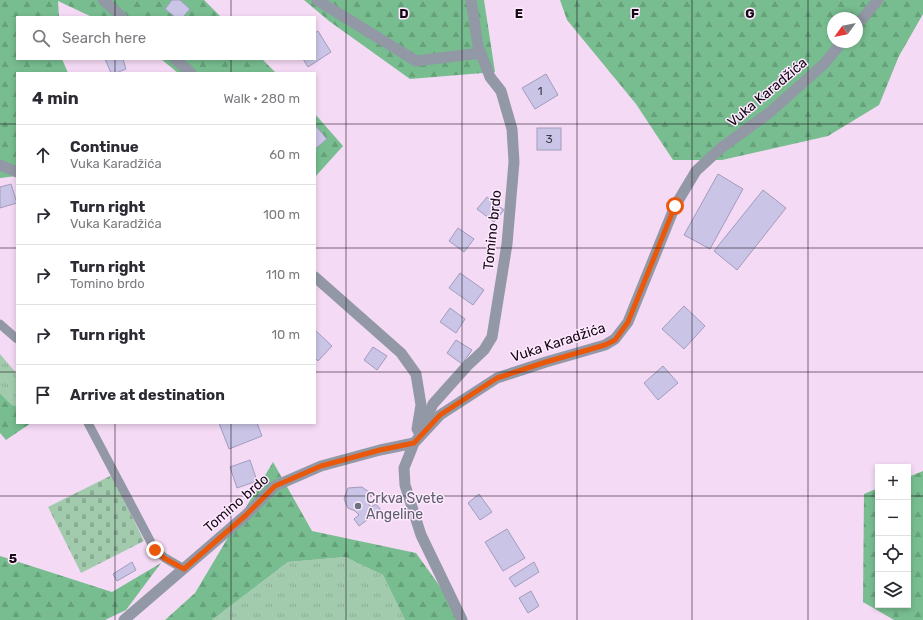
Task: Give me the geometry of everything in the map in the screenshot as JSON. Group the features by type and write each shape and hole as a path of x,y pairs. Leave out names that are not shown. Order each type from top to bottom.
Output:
{"street":[{"path":"103,0 121,16"},
{"path":"317,0 416,61 480,53"},
{"name":"Tomino brdo","path":"124,620 246,515 275,486 321,466 380,450 414,443 433,404 467,366 484,350 492,337 507,244 514,162 512,129 501,90 490,77 480,53 471,0"},
{"path":"863,18 878,0"},
{"name":"Vuka Karadžića","path":"462,620 421,535 405,485 404,468 414,443 440,415 497,378 605,345 615,340 628,322 675,206 696,171 721,148 769,113 824,64 837,48"},
{"path":"176,60 190,72"},
{"path":"0,165 16,172"},
{"path":"316,278 401,353 416,374 421,404 414,443"}],"lane":[{"path":"0,324 16,338"},
{"path":"89,424 155,550 164,558 184,569"}],"green space":[{"path":"0,0 204,0 220,16 90,16 58,1 59,16 16,16 16,60 62,60 68,72 16,72 16,176 0,178"},
{"path":"304,0 484,0 495,72 410,79 329,21"},
{"path":"560,0 923,0 923,14 899,56 879,105 828,136 722,160 673,160 636,104 567,20"},
{"path":"162,60 263,60 275,72 177,72"},
{"path":"316,115 343,146 316,176"},
{"path":"0,354 16,373 16,406 12,405 0,393"},
{"path":"0,393 12,405 16,406 16,424 30,424 6,440 0,433"},
{"path":"273,462 312,531 416,553 464,620 405,620 383,575 345,557 288,562 212,620 165,620 195,593"},
{"path":"923,471 923,620 894,620 863,602 864,494 875,489 875,608 911,608 911,476"},
{"path":"112,475 144,541 81,573 48,507"},
{"path":"0,556 112,592 161,563 126,610 105,620 0,620"},
{"path":"345,557 383,575 405,620 212,620 288,562"}],"building":[{"path":"172,0 180,0 190,9 184,16 174,16 165,9"},
{"path":"318,31 331,52 308,67 304,60 316,60 316,32"},
{"path":"105,60 123,60 126,69 118,72 111,72"},
{"path":"546,74 558,95 535,109 522,88"},
{"path":"316,126 327,139 316,148"},
{"path":"537,128 561,128 561,150 537,150"},
{"path":"718,174 743,189 710,249 684,235"},
{"path":"11,184 16,203 0,208 0,187"},
{"path":"763,190 786,208 737,270 714,251"},
{"path":"487,197 504,210 494,222 477,209"},
{"path":"458,228 474,239 464,252 449,241"},
{"path":"460,273 484,290 473,305 449,288"},
{"path":"684,306 705,326 684,349 662,329"},
{"path":"450,308 465,319 456,333 440,322"},
{"path":"316,331 332,346 318,361 316,359"},
{"path":"456,340 472,350 462,364 447,353"},
{"path":"373,347 387,356 377,370 364,360"},
{"path":"663,366 678,383 658,400 644,383"},
{"path":"219,424 257,424 262,436 229,449"},
{"path":"250,460 257,481 237,488 230,467"},
{"name":"Crkva Svete Angeline","path":"362,487 369,492 367,502 371,507 376,504 381,510 359,526 354,519 359,515 355,511 348,508 344,499 348,488"},
{"path":"479,494 492,512 480,520 468,503"},
{"path":"507,529 525,558 503,571 485,542"},
{"path":"132,562 136,570 117,581 113,574"},
{"path":"534,562 539,572 515,587 509,578"},
{"path":"531,591 539,606 528,613 519,598"}],"place":[{"name":"Crkva Svete Angeline","path":"358,506"}],"route":[{"path":"155,550 164,558 184,569 246,515 275,486 321,466 380,450 414,443 440,415 497,378 605,345 615,340 628,322 675,206"}]}
